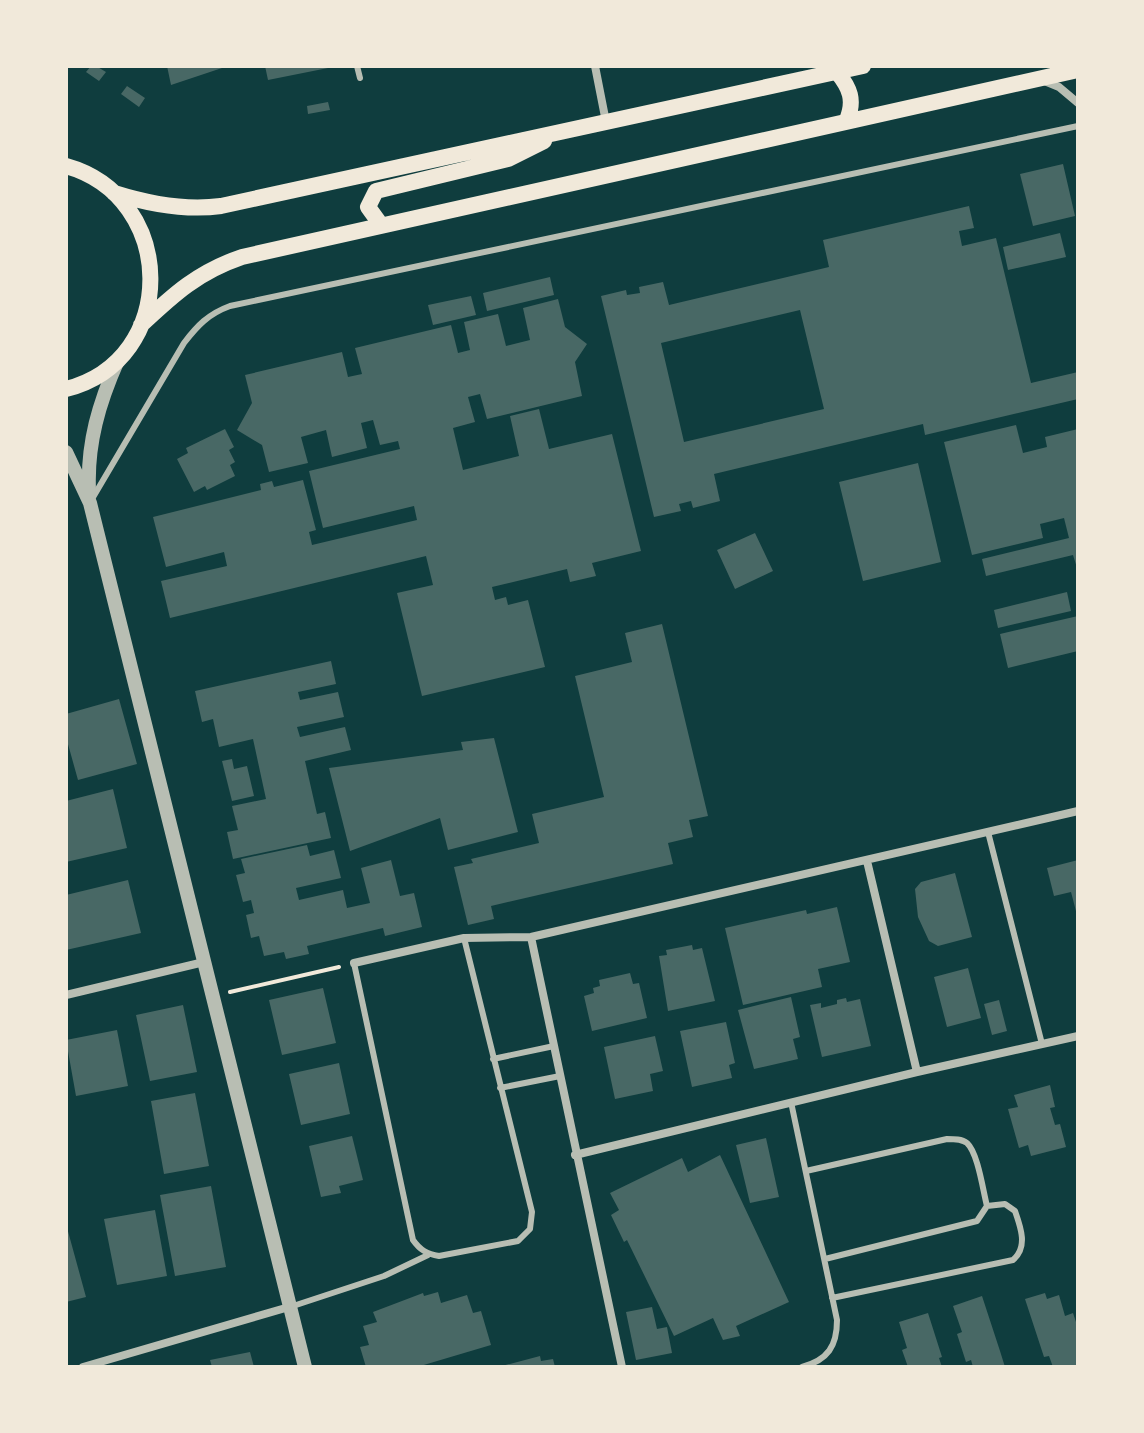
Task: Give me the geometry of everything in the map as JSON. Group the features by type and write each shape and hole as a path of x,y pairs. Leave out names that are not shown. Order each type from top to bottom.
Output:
{"main road":[{"path":"114,193 162,205 209,208 863,66"},
{"path":"66,389 100,374 119,358 141,325 183,286 209,269 242,257 1078,70"},
{"path":"837,72 852,94 852,108 847,120"},
{"path":"381,225 368,207 376,191 508,159 567,130"},
{"path":"69,163 114,193 139,225 151,265 151,285 141,325"}],"street":[{"path":"595,66 606,122"},
{"path":"1038,78 1059,87 1078,103"},
{"path":"90,503 92,435 97,411 119,358"},
{"path":"66,452 90,503 305,1367"},
{"path":"354,963 464,938 531,937 1078,811"},
{"path":"867,861 917,1072"},
{"path":"531,937 622,1367"},
{"path":"66,995 204,962"},
{"path":"575,1155 1078,1036"},
{"path":"83,1367 116,1363 289,1307"}],"lane":[{"path":"357,66 360,78"},
{"path":"90,503 184,343 200,323 230,306 1078,126"},
{"path":"988,832 1042,1044"},
{"path":"354,963 413,1240 428,1255 439,1256 518,1241 530,1229 532,1212 464,938"},
{"path":"493,1059 554,1046"},
{"path":"500,1088 560,1076"},
{"path":"791,1102 825,1259 837,1338 823,1359 802,1367"},
{"path":"806,1171 958,1139 967,1143 973,1155 987,1206 977,1221 825,1259"},
{"path":"832,1298 1013,1260 1022,1248 1020,1224 1015,1211 1005,1204 987,1206"},
{"path":"289,1307 384,1276 428,1255"}],"path":[{"path":"213,996 354,963"}],"building":[{"path":"91,66 106,72 99,81 86,72"},
{"path":"167,66 225,66 225,67 171,85"},
{"path":"265,66 332,66 333,67 268,80"},
{"path":"127,86 145,98 139,107 121,94"},
{"path":"328,102 330,110 308,114 307,106"},
{"path":"1063,164 1075,216 1033,226 1020,174"},
{"path":"969,206 974,228 959,231 962,246 996,238 1031,383 1078,372 1078,399 925,435 923,424 714,474 720,501 693,508 691,501 679,504 681,511 654,517 601,296 626,290 627,295 640,293 639,287 663,282 669,305 829,267 823,240","holes":["800,310 824,409 684,442 661,343"]},
{"path":"1060,233 1066,257 1008,270 1003,247"},
{"path":"550,277 554,295 487,311 483,293"},
{"path":"471,296 476,315 433,325 428,305"},
{"path":"558,299 565,327 587,344 575,362 582,396 487,419 480,394 468,397 475,422 453,428 463,470 519,456 510,416 539,409 549,449 612,434 641,551 592,563 596,576 570,582 567,569 492,587 495,600 506,597 508,605 528,600 545,667 422,696 397,593 433,585 426,556 170,618 161,581 227,566 224,552 166,567 153,517 261,490 260,484 272,481 274,487 303,480 316,530 309,532 312,545 417,520 414,506 323,528 309,471 400,449 398,441 380,445 373,420 361,423 367,448 332,457 326,430 301,437 308,463 269,472 262,445 237,430 252,403 245,375 342,352 348,377 362,374 355,348 451,325 458,353 470,350 464,322 498,314 506,346 530,340 523,308"},
{"path":"1016,425 1023,453 1047,447 1045,437 1078,429 1078,571 1073,555 986,576 982,559 1069,538 1064,518 1040,524 1043,538 972,555 944,442"},
{"path":"225,429 234,447 229,450 235,462 230,465 235,476 207,490 205,486 194,492 177,459 188,453 186,448"},
{"path":"918,463 941,562 863,581 839,482"},
{"path":"755,533 773,571 735,589 717,550"},
{"path":"1067,592 1071,611 998,628 994,610"},
{"path":"1078,616 1078,651 1008,668 1000,634"},
{"path":"662,624 708,816 689,820 693,837 668,843 673,864 491,906 494,919 468,925 454,867 473,863 471,859 539,843 532,814 604,797 575,676 632,662 625,633"},
{"path":"331,661 336,684 298,692 300,700 338,692 344,717 297,727 300,737 345,727 351,750 305,761 317,814 325,812 331,838 233,859 227,832 238,830 232,806 266,799 253,739 219,747 213,719 202,722 195,691"},
{"path":"119,699 137,764 78,780 66,737 66,714"},
{"path":"494,738 518,832 448,850 440,818 350,851 329,768 463,750 461,742"},
{"path":"232,759 234,769 247,766 254,796 232,801 222,761"},
{"path":"113,789 127,848 66,862 66,801"},
{"path":"307,845 310,856 334,850 341,878 296,888 299,900 343,890 347,908 370,903 361,868 391,860 400,896 414,893 422,927 385,936 383,928 307,946 309,954 286,959 284,952 264,956 259,936 251,938 246,915 254,913 251,900 243,902 236,875 245,873 241,859"},
{"path":"1078,860 1077,915 1071,892 1054,896 1047,868"},
{"path":"955,873 972,937 938,946 929,941 918,917 915,889 921,882"},
{"path":"128,880 141,933 66,950 66,895"},
{"path":"837,907 850,962 818,969 822,987 743,1005 725,928 806,910 807,914"},
{"path":"692,945 693,950 702,948 715,1001 668,1011 659,956 667,955 666,950"},
{"path":"968,968 981,1018 947,1027 934,977"},
{"path":"630,973 633,984 639,983 647,1018 592,1031 584,996 594,993 593,988 600,986 599,980"},
{"path":"323,988 336,1043 282,1055 269,1000"},
{"path":"791,997 800,1037 793,1039 798,1059 754,1069 738,1010"},
{"path":"846,998 847,1002 860,999 871,1046 822,1057 810,1005 821,1003 821,1008"},
{"path":"999,1000 1007,1031 992,1035 984,1004"},
{"path":"183,1005 197,1072 150,1081 136,1015"},
{"path":"726,1022 735,1063 729,1065 732,1078 692,1087 680,1031"},
{"path":"117,1030 128,1086 76,1096 66,1040"},
{"path":"655,1036 663,1071 650,1074 653,1091 615,1099 604,1047"},
{"path":"339,1063 350,1114 301,1125 289,1074"},
{"path":"1050,1085 1055,1107 1050,1108 1055,1125 1060,1124 1066,1147 1031,1156 1028,1145 1019,1148 1008,1109 1018,1107 1014,1095"},
{"path":"195,1093 209,1166 164,1174 151,1101"},
{"path":"352,1136 363,1180 339,1186 341,1193 321,1197 309,1146"},
{"path":"766,1138 779,1197 750,1203 736,1145"},
{"path":"720,1155 789,1302 736,1326 740,1336 723,1340 713,1318 674,1336 627,1240 624,1242 611,1215 619,1210 610,1193 682,1158 688,1172"},
{"path":"211,1186 226,1267 175,1276 160,1195"},
{"path":"155,1210 167,1276 117,1285 104,1219"},
{"path":"66,1224 86,1297 66,1302"},
{"path":"438,1292 441,1303 467,1295 473,1313 481,1311 491,1345 417,1367 366,1367 360,1347 369,1345 363,1326 377,1322 373,1312 423,1293 424,1296"},
{"path":"1045,1293 1047,1299 1059,1295 1065,1316 1073,1313 1078,1328 1078,1367 1053,1367 1049,1356 1044,1357 1025,1299"},
{"path":"982,1296 1005,1367 973,1367 971,1360 966,1362 957,1334 962,1332 953,1306"},
{"path":"652,1307 657,1329 667,1327 672,1353 636,1360 626,1312"},
{"path":"928,1313 942,1357 939,1358 942,1367 908,1367 902,1350 907,1348 899,1322"},
{"path":"250,1352 254,1367 212,1367 210,1360"},
{"path":"540,1356 541,1361 553,1359 555,1367 498,1367"}]}
